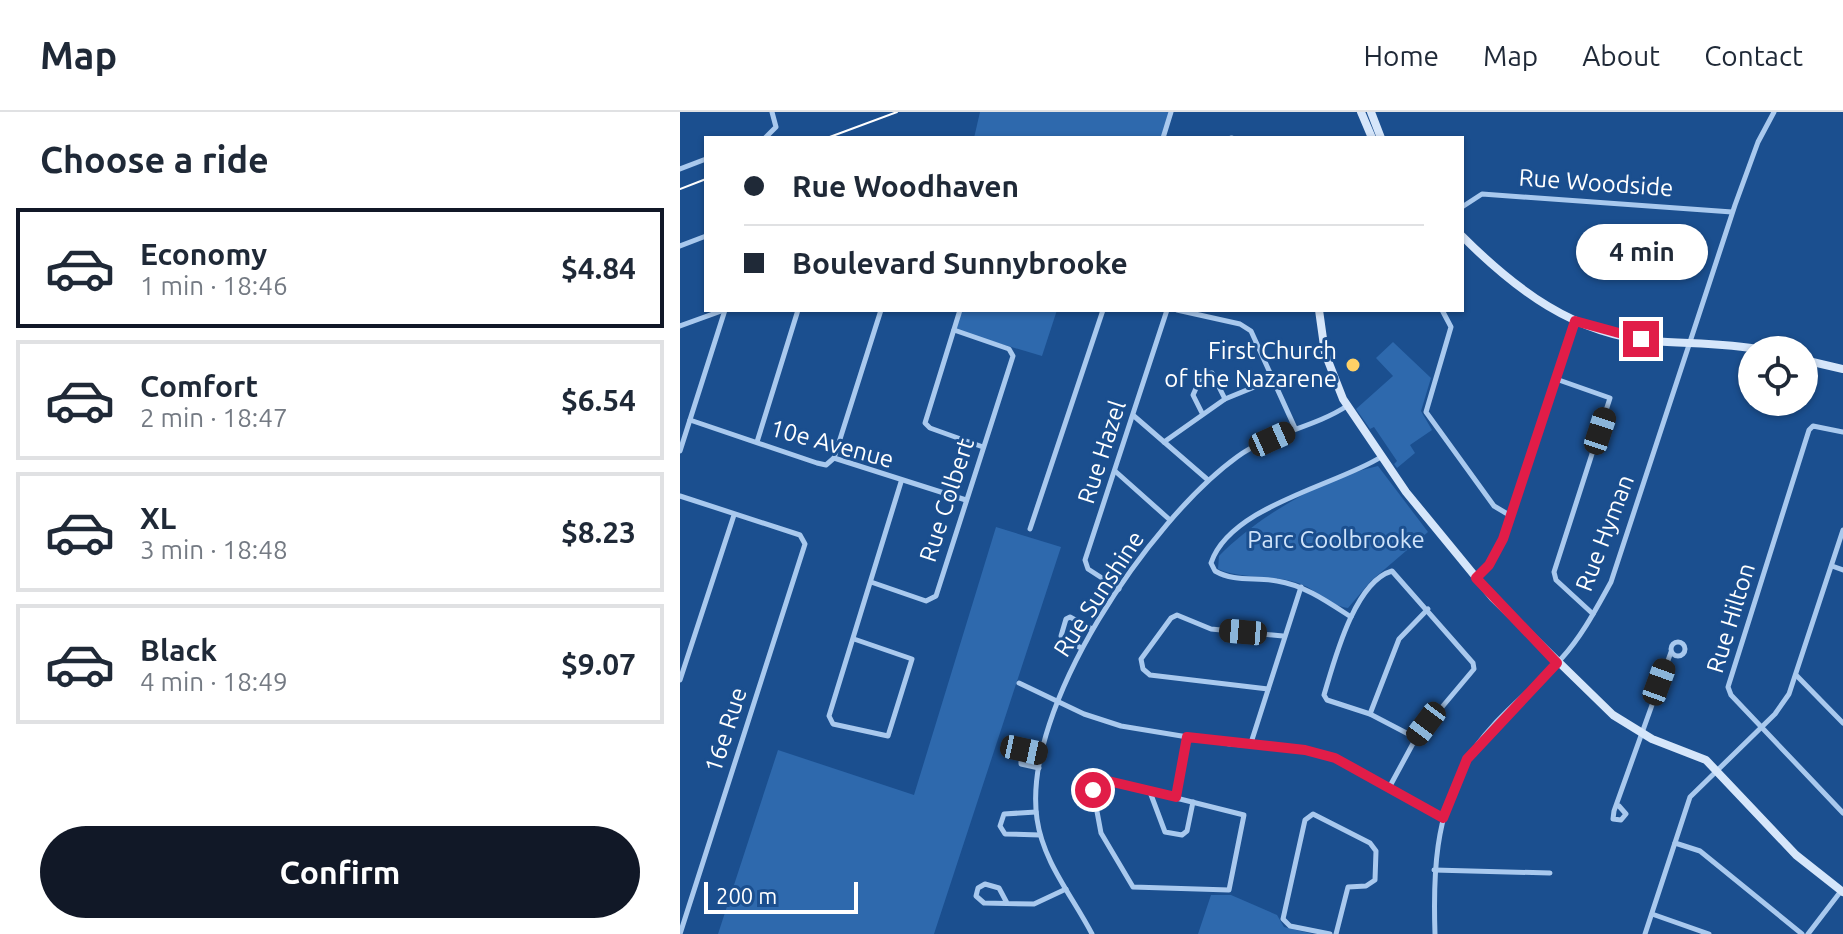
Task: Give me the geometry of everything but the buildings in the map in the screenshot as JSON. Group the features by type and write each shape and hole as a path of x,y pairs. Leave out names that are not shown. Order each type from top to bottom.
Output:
{"street":[{"path":"768,136 776,127 772,112"},
{"path":"1164,136 1171,112"},
{"path":"1361,112 1371,136"},
{"path":"1371,112 1380,136"},
{"name":"Rue Hyman","path":"1435,934 1434,870 1443,818 1467,759 1557,663 1593,614 1611,582 1732,212 1758,142 1774,112"},
{"path":"680,169 704,160"},
{"name":"Rue Woodside","path":"1464,206 1482,194 1732,212"},
{"path":"680,246 704,237"},
{"path":"1464,238 1518,289 1575,321 1628,337 1738,347"},
{"path":"680,326 719,312"},
{"path":"680,451 724,312"},
{"path":"757,442 797,312"},
{"path":"834,458 880,312"},
{"path":"959,312 925,423 930,428 983,447"},
{"path":"1030,529 1102,312"},
{"name":"Rue Hazel","path":"1119,589 1084,564 1166,312"},
{"path":"1186,312 1240,324 1251,331 1295,428"},
{"path":"1319,312 1327,362 1347,406 1381,457 1476,578 1607,711 1642,733 1704,758 1799,858 1842,891 1808,934"},
{"path":"1443,312 1451,327 1426,412 1494,506 1511,516"},
{"path":"1476,578 1497,553 1575,321"},
{"name":"Rue Colbert","path":"871,582 932,600 966,500 1013,356 1009,349 954,330"},
{"path":"1818,363 1843,368"},
{"path":"1202,413 1193,395 1202,375 1212,373 1225,399"},
{"path":"1164,442 1225,399 1274,379"},
{"path":"1556,379 1610,398 1554,572 1556,580 1593,614"},
{"name":"Rue Sunshine","path":"1092,934 1049,859 1036,812 1042,754 1081,648 1119,589 1170,520 1208,480 1240,455 1347,406"},
{"path":"1134,416 1208,480"},
{"name":"10e Avenue","path":"690,420 817,463 826,465 834,458 901,482 966,500"},
{"name":"Rue Hilton","path":"1843,432 1813,426 1809,430 1728,687 1731,695 1843,813"},
{"path":"1351,617 1301,587 1276,581 1227,578 1215,571 1211,563 1230,538 1270,505 1381,457"},
{"path":"1115,471 1170,520"},
{"path":"854,639 912,659 888,736 829,720 901,482"},
{"path":"680,496 734,515 680,680"},
{"name":"16e Rue","path":"680,934 805,544 803,538 734,515"},
{"path":"1645,934 1690,797 1761,727 1789,694 1843,530"},
{"path":"1832,566 1843,570"},
{"path":"1390,786 1416,738 1474,669 1473,663 1397,573 1386,572 1367,592 1351,617 1324,695 1327,700 1370,714 1416,738"},
{"path":"1250,746 1301,587"},
{"path":"1370,714 1399,639 1428,609"},
{"path":"1268,689 1150,675 1143,669 1141,659 1171,618 1177,615 1211,629 1283,636"},
{"path":"1081,648 1061,636 1066,619 1070,617 1092,629"},
{"path":"1619,806 1671,652"},
{"path":"1797,676 1843,723"},
{"path":"1019,683 1084,714 1121,726 1250,746 1305,750 1335,758 1443,818"},
{"path":"1176,797 1187,737"},
{"path":"1039,768 1021,764 1021,753 1042,754"},
{"path":"1104,780 1150,791 1244,815 1229,890 1139,888 1129,882 1101,833 1093,790 1098,781 1104,780"},
{"path":"1150,791 1165,832 1182,835 1187,831 1193,802"},
{"path":"1036,812 1004,814 1000,826 1005,834 1040,835"},
{"path":"1330,934 1290,926 1283,919 1305,820 1313,814 1370,843 1376,851 1375,880 1366,886 1348,887 1336,934"},
{"path":"1675,843 1700,851 1748,894 1802,934"},
{"path":"1434,870 1550,873"},
{"path":"1007,903 999,888 985,884 978,888 979,900 1007,903 1040,904 1066,889"},
{"path":"1652,914 1709,934"}],"green space":[{"path":"980,112 1171,112 1164,136 974,136"},
{"path":"959,312 1056,312 1042,356 954,330"},
{"path":"1393,342 1431,378 1421,411 1432,430 1410,445 1415,453 1397,468 1394,464 1397,461 1374,427 1370,429 1356,409 1393,376 1376,358"},
{"name":"Parc Coolbrooke","path":"1378,466 1428,532 1371,581 1348,608 1298,583 1237,575 1218,569 1219,556 1271,514 1336,479"},
{"path":"996,527 1061,547 934,934 718,934 778,750 914,795"},
{"path":"1211,895 1231,895 1277,915 1284,927 1313,934 1198,934"}],"tram line":[{"path":"832,136 897,112"},
{"path":"680,189 704,180"}],"place":[{"name":"First Church of the Nazarene","path":"1353,365"}],"route":[{"path":"1093,790 1098,781 1104,780 1176,797 1187,737 1305,750 1335,758 1377,778 1443,818 1450,793 1467,759 1487,734 1557,663 1476,578 1489,565 1503,539 1575,321 1602,331 1641,339"}]}
